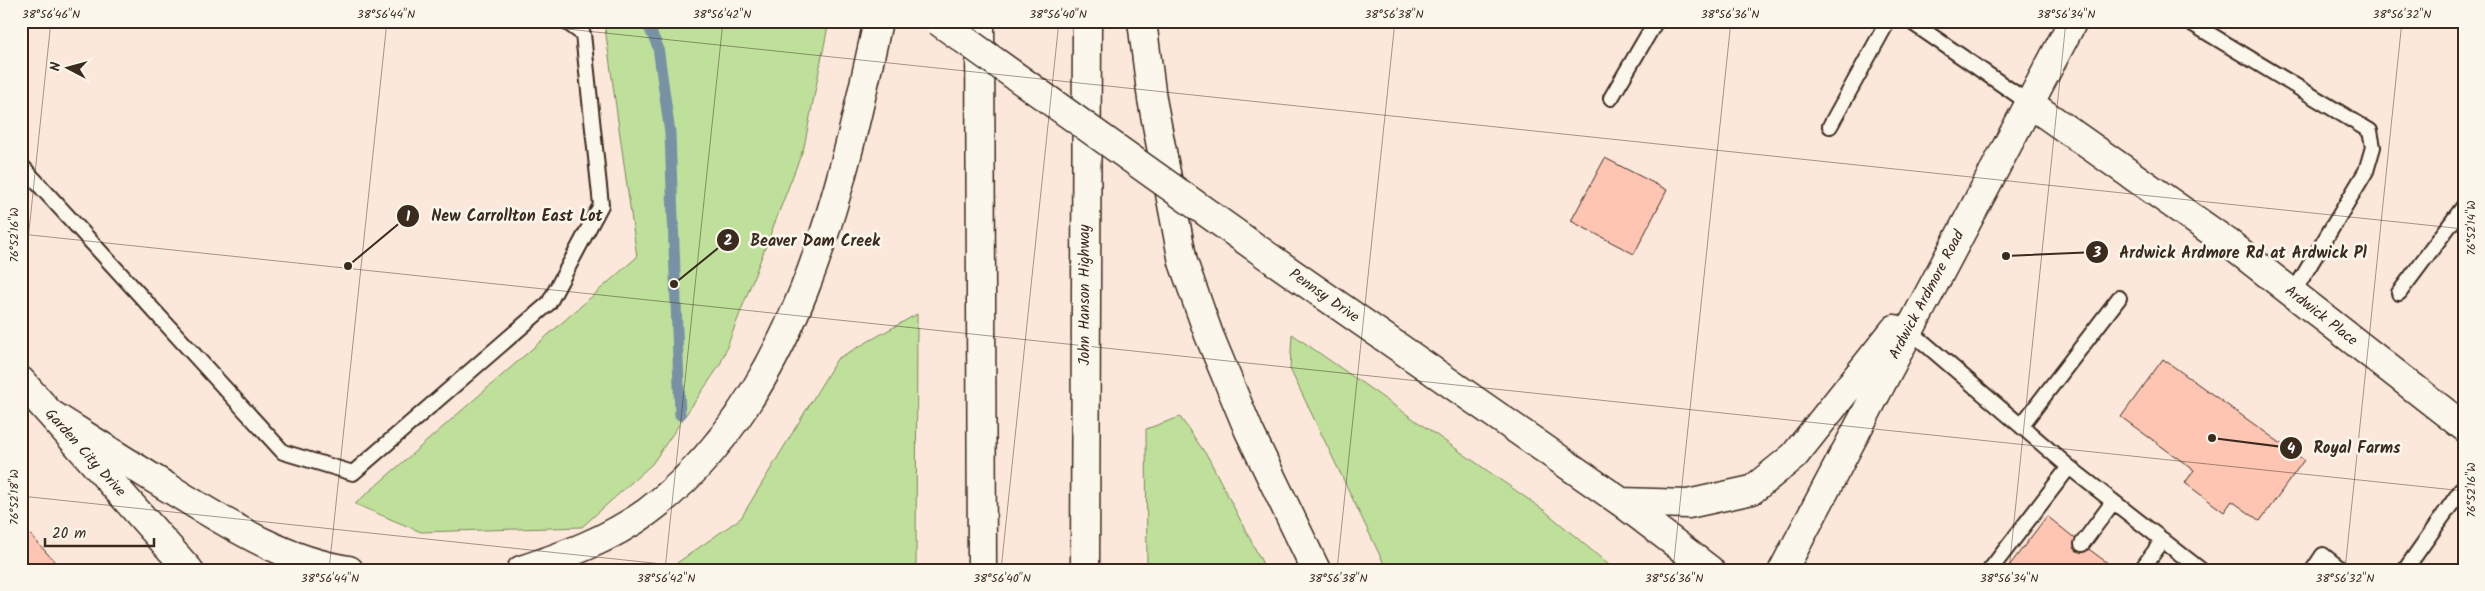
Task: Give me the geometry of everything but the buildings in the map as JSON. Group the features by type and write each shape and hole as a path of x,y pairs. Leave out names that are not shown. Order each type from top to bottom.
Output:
{"main road":[{"path":"521,570 576,552 646,512 684,481 716,444 759,385 793,318 816,258 856,124 878,21"},
{"name":"Pennsy Drive","path":"938,21 1276,262 1622,502 1710,570"},
{"path":"980,21 982,570"},
{"name":"John Hanson Highway","path":"1085,570 1087,21"},
{"path":"1142,21 1152,99 1183,262 1209,335 1249,431 1316,570"},
{"name":"Ardwick Ardmore Road","path":"1783,570 1935,279 2073,21"},
{"name":"Ardwick Place","path":"2029,103 2231,245 2464,428"},
{"path":"1622,502 1688,504 1752,490 1794,456 1935,279"},
{"name":"Garden City Drive","path":"21,381 189,570"},
{"path":"50,414 194,503 266,544 330,567 349,570"}],"lane":[{"path":"21,165 283,452 353,473 549,303 602,205 583,34 565,21"},
{"path":"1612,98 1656,21"},
{"path":"1830,126 1888,21"},
{"path":"1910,21 2029,103"},
{"path":"2188,21 2370,131 2373,148 2366,171 2293,293"},
{"path":"2399,293 2464,206"},
{"path":"2021,426 2119,298"},
{"path":"1909,330 2069,467 2201,570"},
{"path":"1990,570 2069,467"},
{"path":"2405,570 2464,486"},
{"path":"2082,544 2113,502"},
{"path":"2141,570 2163,540"},
{"path":"2312,570 2323,555 2342,570"}],"green space":[{"path":"604,21 829,21 804,147 720,365 652,464 582,527 421,532 355,504 637,257"},
{"path":"917,314 916,570 667,570 741,518 837,359"},
{"path":"1292,334 1545,511 1615,570 1387,570 1290,369"},
{"path":"1180,417 1208,457 1266,570 1147,570 1146,429"}],"waterway":[{"path":"646,21 658,47 670,133 680,415"}],"place":[{"name":"Ardwick Ardmore Rd at Ardwick Pl","path":"2006,256"},
{"name":"New Carrollton East Lot","path":"348,266"},
{"name":"Beaver Dam Creek","path":"674,284"},
{"name":"Royal Farms","path":"2212,438"}]}
